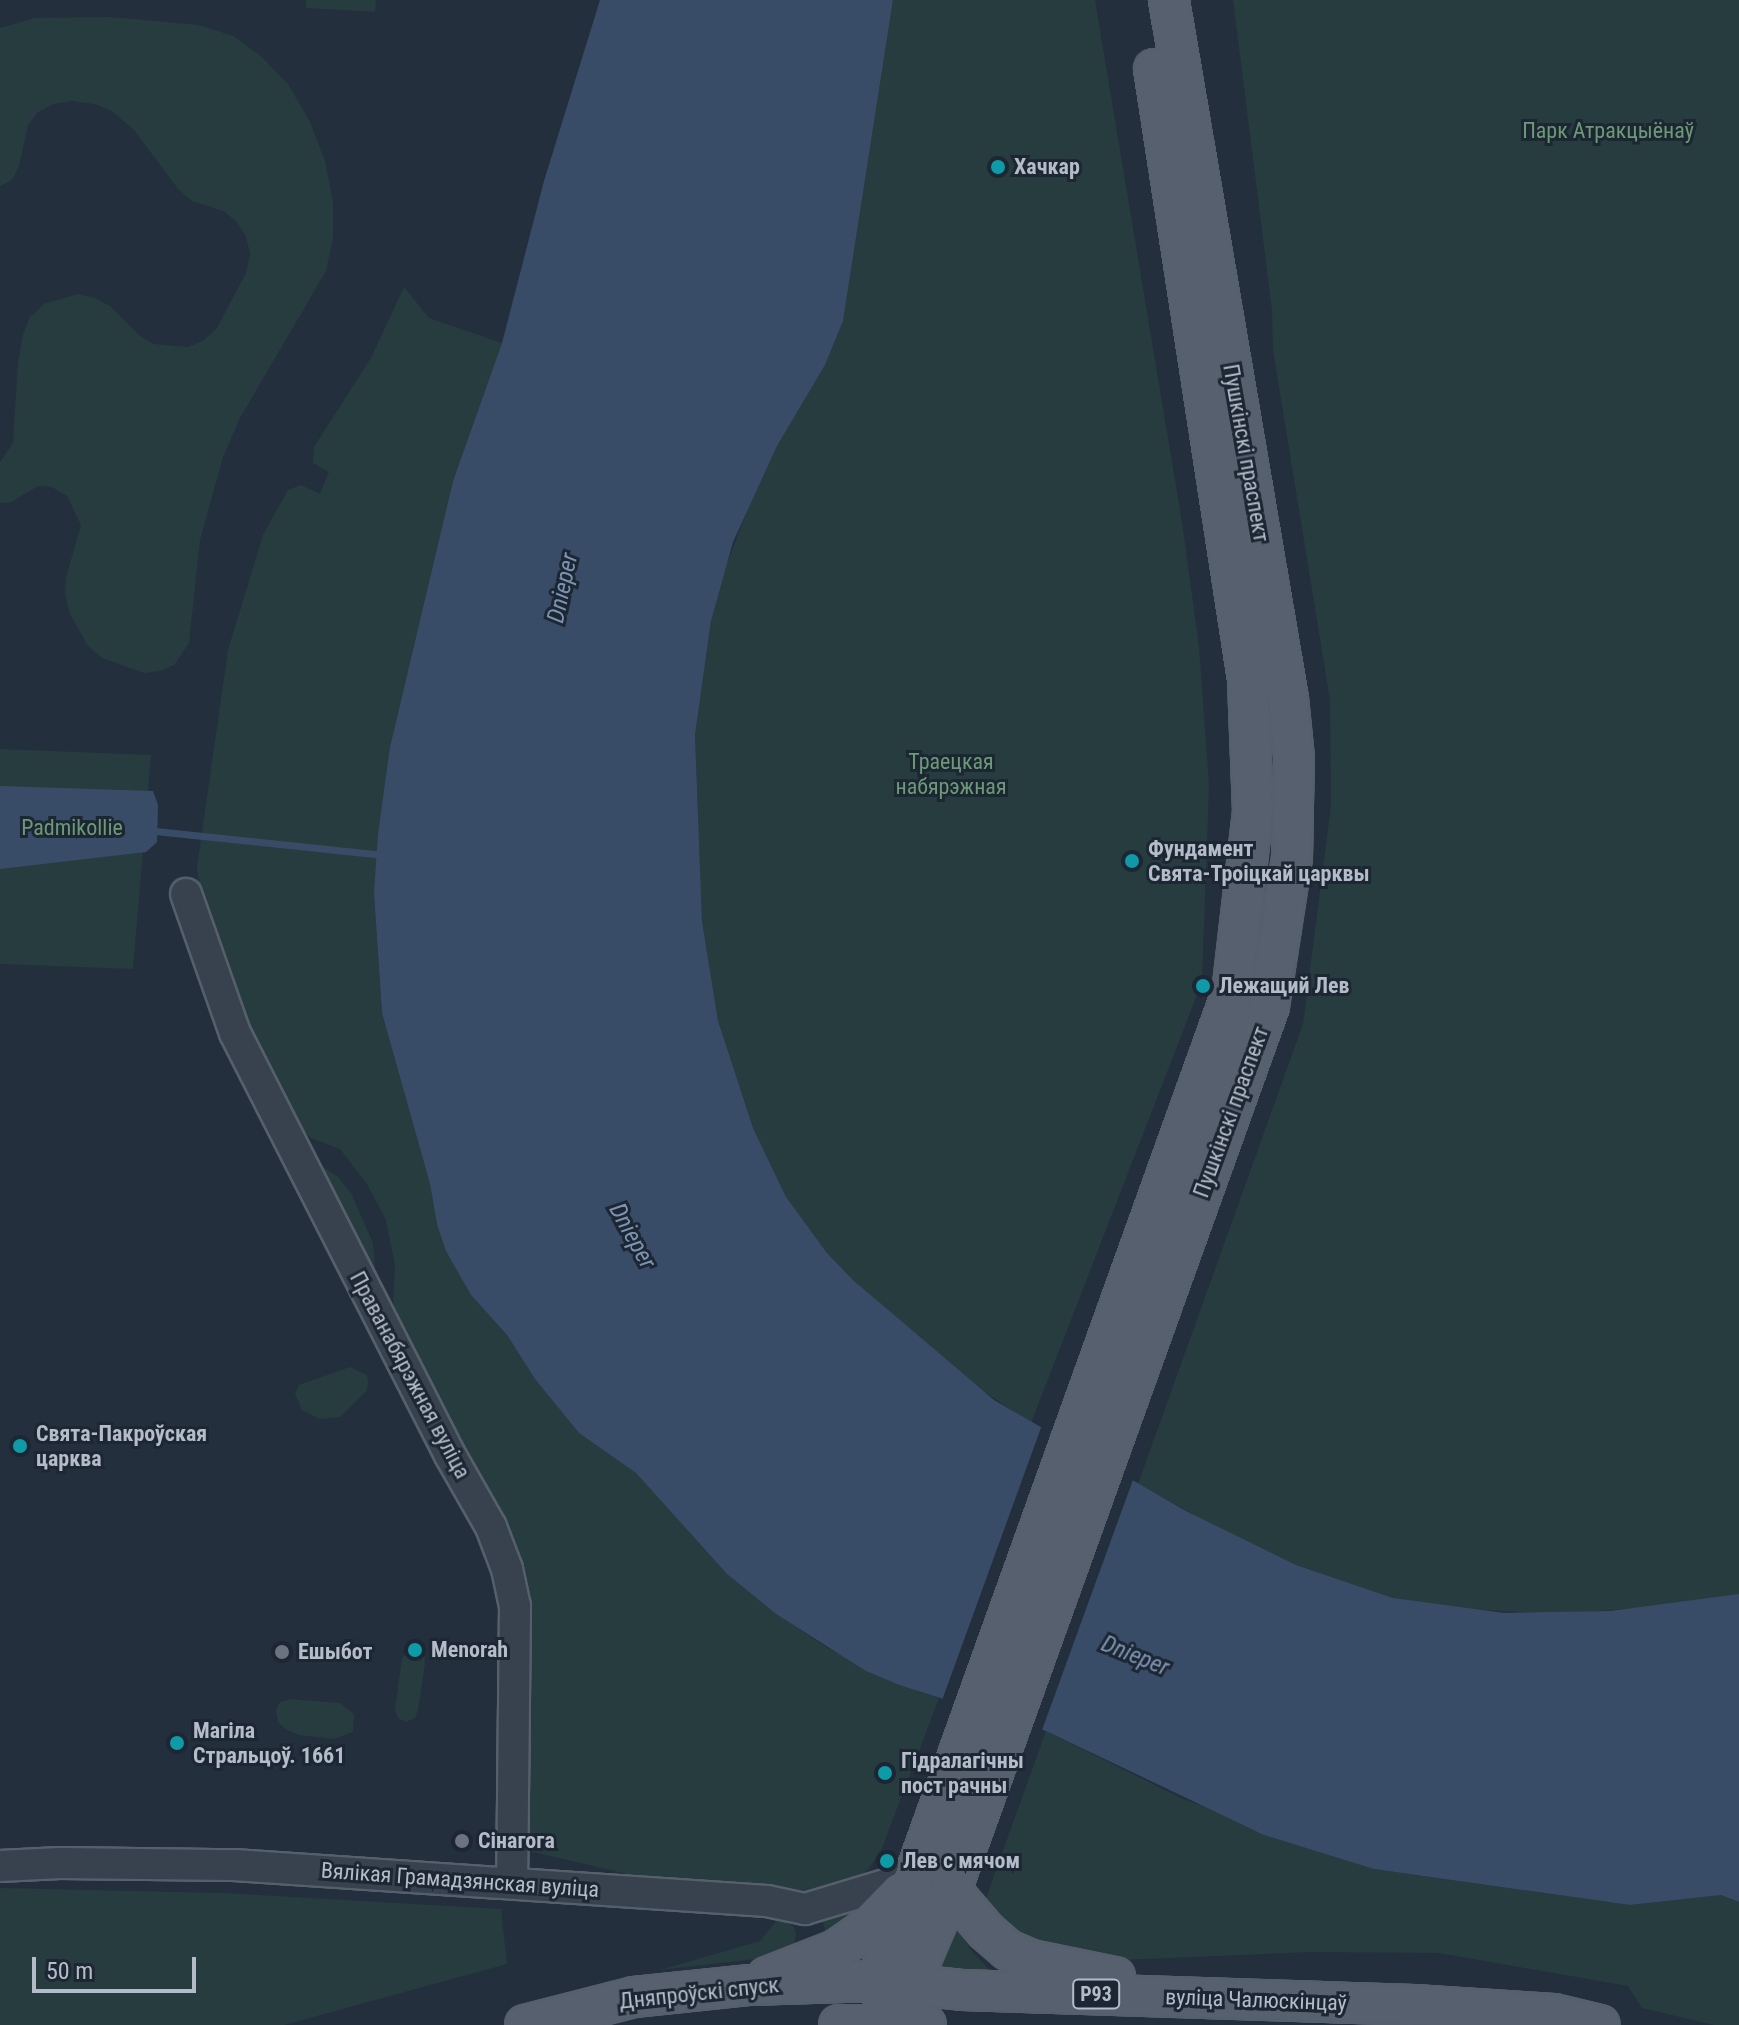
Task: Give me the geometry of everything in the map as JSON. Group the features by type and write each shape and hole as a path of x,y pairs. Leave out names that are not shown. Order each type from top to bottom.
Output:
{"main road":[{"name":"Пушкінскі праспект","path":"893,2025 894,1981 915,1876 1232,993 1253,812 1248,680 1144,0"},
{"name":"Пушкінскі праспект","path":"894,1981 951,1890 1269,1006 1295,813 1288,698 1169,0"},
{"name":"Пушкінскі праспект","path":"750,1985 804,1959 836,1950 863,1931 915,1876"},
{"path":"951,1890 997,1941 1032,1960 1144,1983 1280,2001"},
{"name":"Дняпроўскі спуск","path":"525,2025 634,1997 750,1985 894,1981"},
{"name":"вуліца Чалюскінцаў","path":"894,1981 962,1990 1554,2014 1600,2025"},
{"path":"839,2025 926,2025"}],"street":[{"name":"Праванабярэжная вуліца","path":"186,894 235,1033 450,1455 491,1527 507,1569 515,1606 512,1883"},
{"name":"Вялікая Грамадзянская вуліца","path":"0,1866 60,1863 234,1865 767,1901 805,1909 915,1876"},
{"path":"804,1959 814,1935 805,1909"}],"green space":[{"path":"306,0 376,0 375,12 306,8"},
{"name":"Траецкая набярэжная","path":"893,0 1095,0 1182,522 1199,647 1209,785 1202,982 1031,1423 964,1378 853,1280 827,1253 786,1197 753,1128 727,1052 718,1021 702,921 695,735 711,621 720,582 749,506 777,446 825,365 843,321"},
{"name":"Парк Атракцыёнаў","path":"1233,0 1739,0 1739,1594 1663,1606 1559,1614 1448,1608 1393,1598 1296,1565 1239,1539 1138,1484 1303,1024 1331,806 1330,700 1273,350 1272,310"},
{"path":"110,17 198,25 233,36 261,56 288,84 310,122 325,161 333,202 333,237 326,271 240,418 223,457 200,540 189,643 174,665 144,673 102,658 88,646 70,614 65,595 66,577 81,525 67,496 52,487 38,486 11,502 0,503 0,462 13,443 18,362 30,317 44,304 78,294 110,306 140,336 154,344 188,347 204,340 217,328 246,273 250,254 246,236 236,221 223,211 192,201 179,190 134,130 112,111 95,104 72,101 53,104 37,113 28,125 19,166 12,180 0,186 0,28 35,18"},
{"path":"404,287 429,318 502,343 453,481 390,747 374,893 382,1013 430,1184 437,1223 471,1295 507,1335 535,1379 579,1433 636,1473 727,1574 776,1614 828,1648 902,1686 939,1698 882,1848 856,1882 820,1900 695,1890 525,1850 523,1615 393,1311 395,1265 386,1220 367,1184 340,1149 311,1138 291,1120 247,1034 203,913 197,867 228,650 263,535 288,490 301,485 320,494 329,472 313,463 314,447 371,358"},
{"name":"Padmikollie","path":"0,749 151,755 133,969 0,964"},
{"path":"312,1160 337,1176 351,1193 373,1243 376,1282"},
{"path":"350,1367 367,1375 367,1390 340,1417 320,1419 302,1410 295,1394 299,1385"},
{"path":"410,1649 424,1655 425,1664 418,1710 415,1718 406,1722 398,1718 395,1709 402,1658"},
{"path":"290,1699 340,1703 354,1714 353,1732 334,1739 299,1735 287,1730 278,1722 276,1710 280,1702"},
{"path":"1046,1731 1183,1799 1374,1869 1630,1905 1721,1895 1739,1902 1739,2025 1714,2025 1642,2008 1628,1986 1439,1953 1313,1952 1069,1962 1028,1955 985,1901"},
{"path":"0,1888 222,1893 501,1909 507,1964 284,2025 0,2025"},
{"path":"865,1905 827,1936 820,1913"},
{"path":"779,1918 794,1927 796,1935 793,1949 781,1956 660,1970 760,1941"},
{"path":"956,1923 970,1949 992,1973 934,1974"}],"water":[{"name":"Dnieper","path":"600,0 893,0 843,321 825,365 777,446 733,542 711,621 695,735 702,921 718,1021 753,1128 786,1197 827,1253 853,1280 994,1400 1186,1511 1296,1565 1393,1598 1504,1613 1610,1611 1739,1594 1739,1902 1721,1895 1630,1905 1374,1869 1264,1835 1046,1731 902,1686 866,1671 776,1614 727,1574 636,1473 579,1433 535,1379 507,1335 471,1295 446,1251 437,1224 430,1184 382,1013 374,893 378,834 390,747 453,481 502,343 544,181"},
{"path":"0,786 153,791 158,805 157,842 146,852 0,869"}],"pier":[{"path":"1042,1425 1134,1477 1041,1733 941,1703"}],"waterway":[{"path":"155,831 384,855"}],"place":[{"name":"Хачкар","path":"998,167"},
{"name":"Фундамент Свята-Троіцкай царквы","path":"1132,861"},
{"name":"Лежащий Лев","path":"1203,986"},
{"name":"Свята-Пакроўская царква","path":"20,1446"},
{"name":"Menorah","path":"415,1650"},
{"name":"Ешыбот","path":"282,1652"},
{"name":"Магіла Стральцоў. 1661","path":"177,1743"},
{"name":"Гідралагічны пост рачны","path":"885,1773"},
{"name":"Сінагога","path":"462,1841"},
{"name":"Лев с мячом","path":"887,1861"}]}
